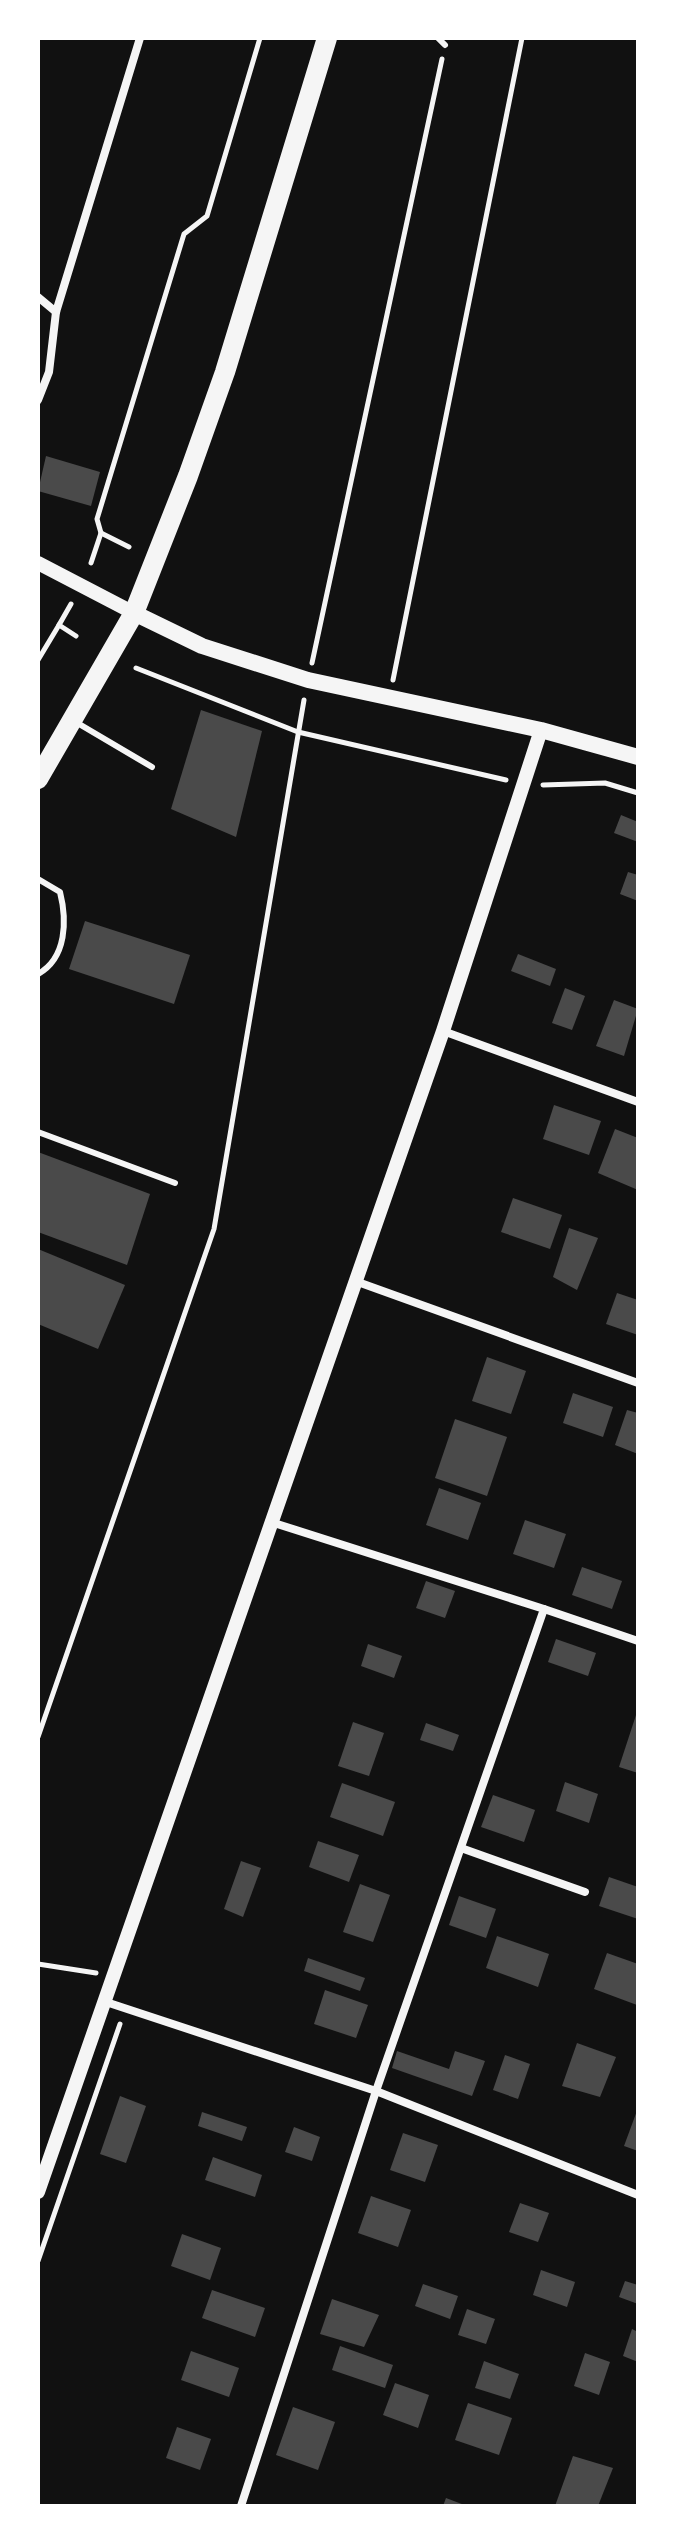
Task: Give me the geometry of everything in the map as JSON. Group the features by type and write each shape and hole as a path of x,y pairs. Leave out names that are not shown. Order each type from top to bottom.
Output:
{"main road":[{"path":"38,779 134,613 225,372 327,38"},
{"path":"134,613 202,646 308,680 541,730 638,757"}],"street":[{"path":"38,400 49,372 56,312 140,38"},
{"path":"38,297 56,312"},
{"path":"38,563 134,613"},
{"path":"38,2192 274,1523 354,1281 443,1031 541,730"},
{"path":"443,1031 638,1102"},
{"path":"354,1281 638,1383"},
{"path":"274,1523 638,1641"},
{"path":"241,2506 376,2091 544,1609"},
{"path":"461,1848 585,1892"},
{"path":"106,2002 376,2091 638,2195"}],"lane":[{"path":"438,38 445,45"},
{"path":"74,721 152,767"},
{"path":"38,879 60,892 67,919 59,951 38,974"},
{"path":"38,1132 175,1183"}],"path":[{"path":"91,563 101,533 97,519 184,234 207,216 260,38"},
{"path":"390,699 522,38"},
{"path":"38,1737 214,1229 308,680 445,45"},
{"path":"101,533 129,547"},
{"path":"38,660 71,604"},
{"path":"59,625 76,636"},
{"path":"136,668 298,732 525,784 605,783 638,793"},
{"path":"38,1964 115,1975"}],"building":[{"path":"46,456 100,472 91,506 38,491"},
{"path":"201,710 262,731 236,837 171,809"},
{"path":"621,815 638,822 638,842 614,833"},
{"path":"628,872 638,875 638,901 620,894"},
{"path":"85,921 190,955 174,1004 69,969"},
{"path":"518,954 556,969 550,986 511,971"},
{"path":"565,988 585,996 572,1030 552,1023"},
{"path":"614,1000 638,1009 624,1056 596,1046"},
{"path":"554,1105 601,1121 589,1155 543,1139"},
{"path":"615,1129 638,1138 638,1190 598,1173"},
{"path":"38,1152 150,1194 127,1265 38,1232"},
{"path":"513,1198 562,1215 550,1249 501,1232"},
{"path":"569,1228 598,1238 577,1290 553,1277"},
{"path":"38,1249 125,1285 98,1349 38,1324"},
{"path":"617,1293 638,1300 638,1335 606,1324"},
{"path":"487,1357 526,1371 511,1414 472,1401"},
{"path":"573,1393 613,1407 603,1437 563,1423"},
{"path":"627,1410 638,1413 638,1454 615,1445"},
{"path":"455,1419 507,1437 487,1496 435,1478"},
{"path":"439,1488 481,1503 468,1540 426,1525"},
{"path":"525,1520 566,1534 554,1568 513,1554"},
{"path":"582,1567 622,1581 612,1609 572,1595"},
{"path":"426,1581 455,1591 445,1618 416,1608"},
{"path":"556,1639 596,1653 588,1676 548,1662"},
{"path":"368,1644 402,1656 394,1678 361,1666"},
{"path":"638,1709 638,1773 619,1767"},
{"path":"353,1722 384,1733 369,1776 338,1766"},
{"path":"426,1723 459,1735 453,1751 420,1740"},
{"path":"565,1782 598,1794 589,1823 556,1811"},
{"path":"342,1783 395,1802 383,1836 330,1817"},
{"path":"493,1795 535,1810 524,1842 481,1827"},
{"path":"318,1841 359,1855 349,1882 309,1867"},
{"path":"241,1861 261,1868 243,1917 224,1909"},
{"path":"609,1877 638,1887 638,1919 599,1906"},
{"path":"360,1884 390,1895 373,1942 343,1932"},
{"path":"459,1896 496,1909 486,1938 449,1925"},
{"path":"497,1936 549,1954 538,1987 486,1968"},
{"path":"607,1953 638,1964 637,2005 594,1989"},
{"path":"308,1958 365,1978 360,1991 304,1971"},
{"path":"325,1990 368,2005 356,2038 314,2024"},
{"path":"577,2043 616,2057 600,2097 562,2086"},
{"path":"397,2051 449,2069 455,2051 485,2061 472,2096 392,2068"},
{"path":"505,2055 530,2064 518,2099 493,2090"},
{"path":"120,2096 146,2106 126,2163 100,2154"},
{"path":"638,2108 638,2151 624,2146"},
{"path":"202,2112 247,2127 242,2141 198,2126"},
{"path":"294,2127 320,2137 312,2161 285,2152"},
{"path":"403,2133 438,2145 425,2182 390,2170"},
{"path":"213,2157 262,2175 255,2197 205,2180"},
{"path":"371,2196 411,2210 398,2247 358,2233"},
{"path":"520,2203 549,2213 538,2242 509,2232"},
{"path":"182,2234 221,2248 210,2280 171,2266"},
{"path":"541,2270 575,2282 567,2307 533,2295"},
{"path":"625,2281 638,2285 638,2304 619,2297"},
{"path":"423,2284 458,2296 450,2319 415,2306"},
{"path":"212,2290 265,2308 255,2337 202,2318"},
{"path":"332,2299 379,2315 364,2347 320,2334"},
{"path":"467,2309 495,2319 486,2344 458,2335"},
{"path":"632,2329 638,2332 638,2362 623,2356"},
{"path":"340,2346 393,2365 385,2388 332,2370"},
{"path":"191,2351 239,2368 229,2397 181,2380"},
{"path":"585,2353 610,2362 599,2395 574,2386"},
{"path":"484,2361 519,2374 510,2399 475,2388"},
{"path":"395,2383 429,2395 418,2428 383,2415"},
{"path":"468,2403 512,2418 499,2455 455,2440"},
{"path":"293,2407 335,2422 318,2470 276,2455"},
{"path":"177,2427 211,2439 200,2470 166,2458"},
{"path":"573,2456 613,2468 598,2506 555,2506"},
{"path":"446,2498 467,2506 443,2506"}]}
